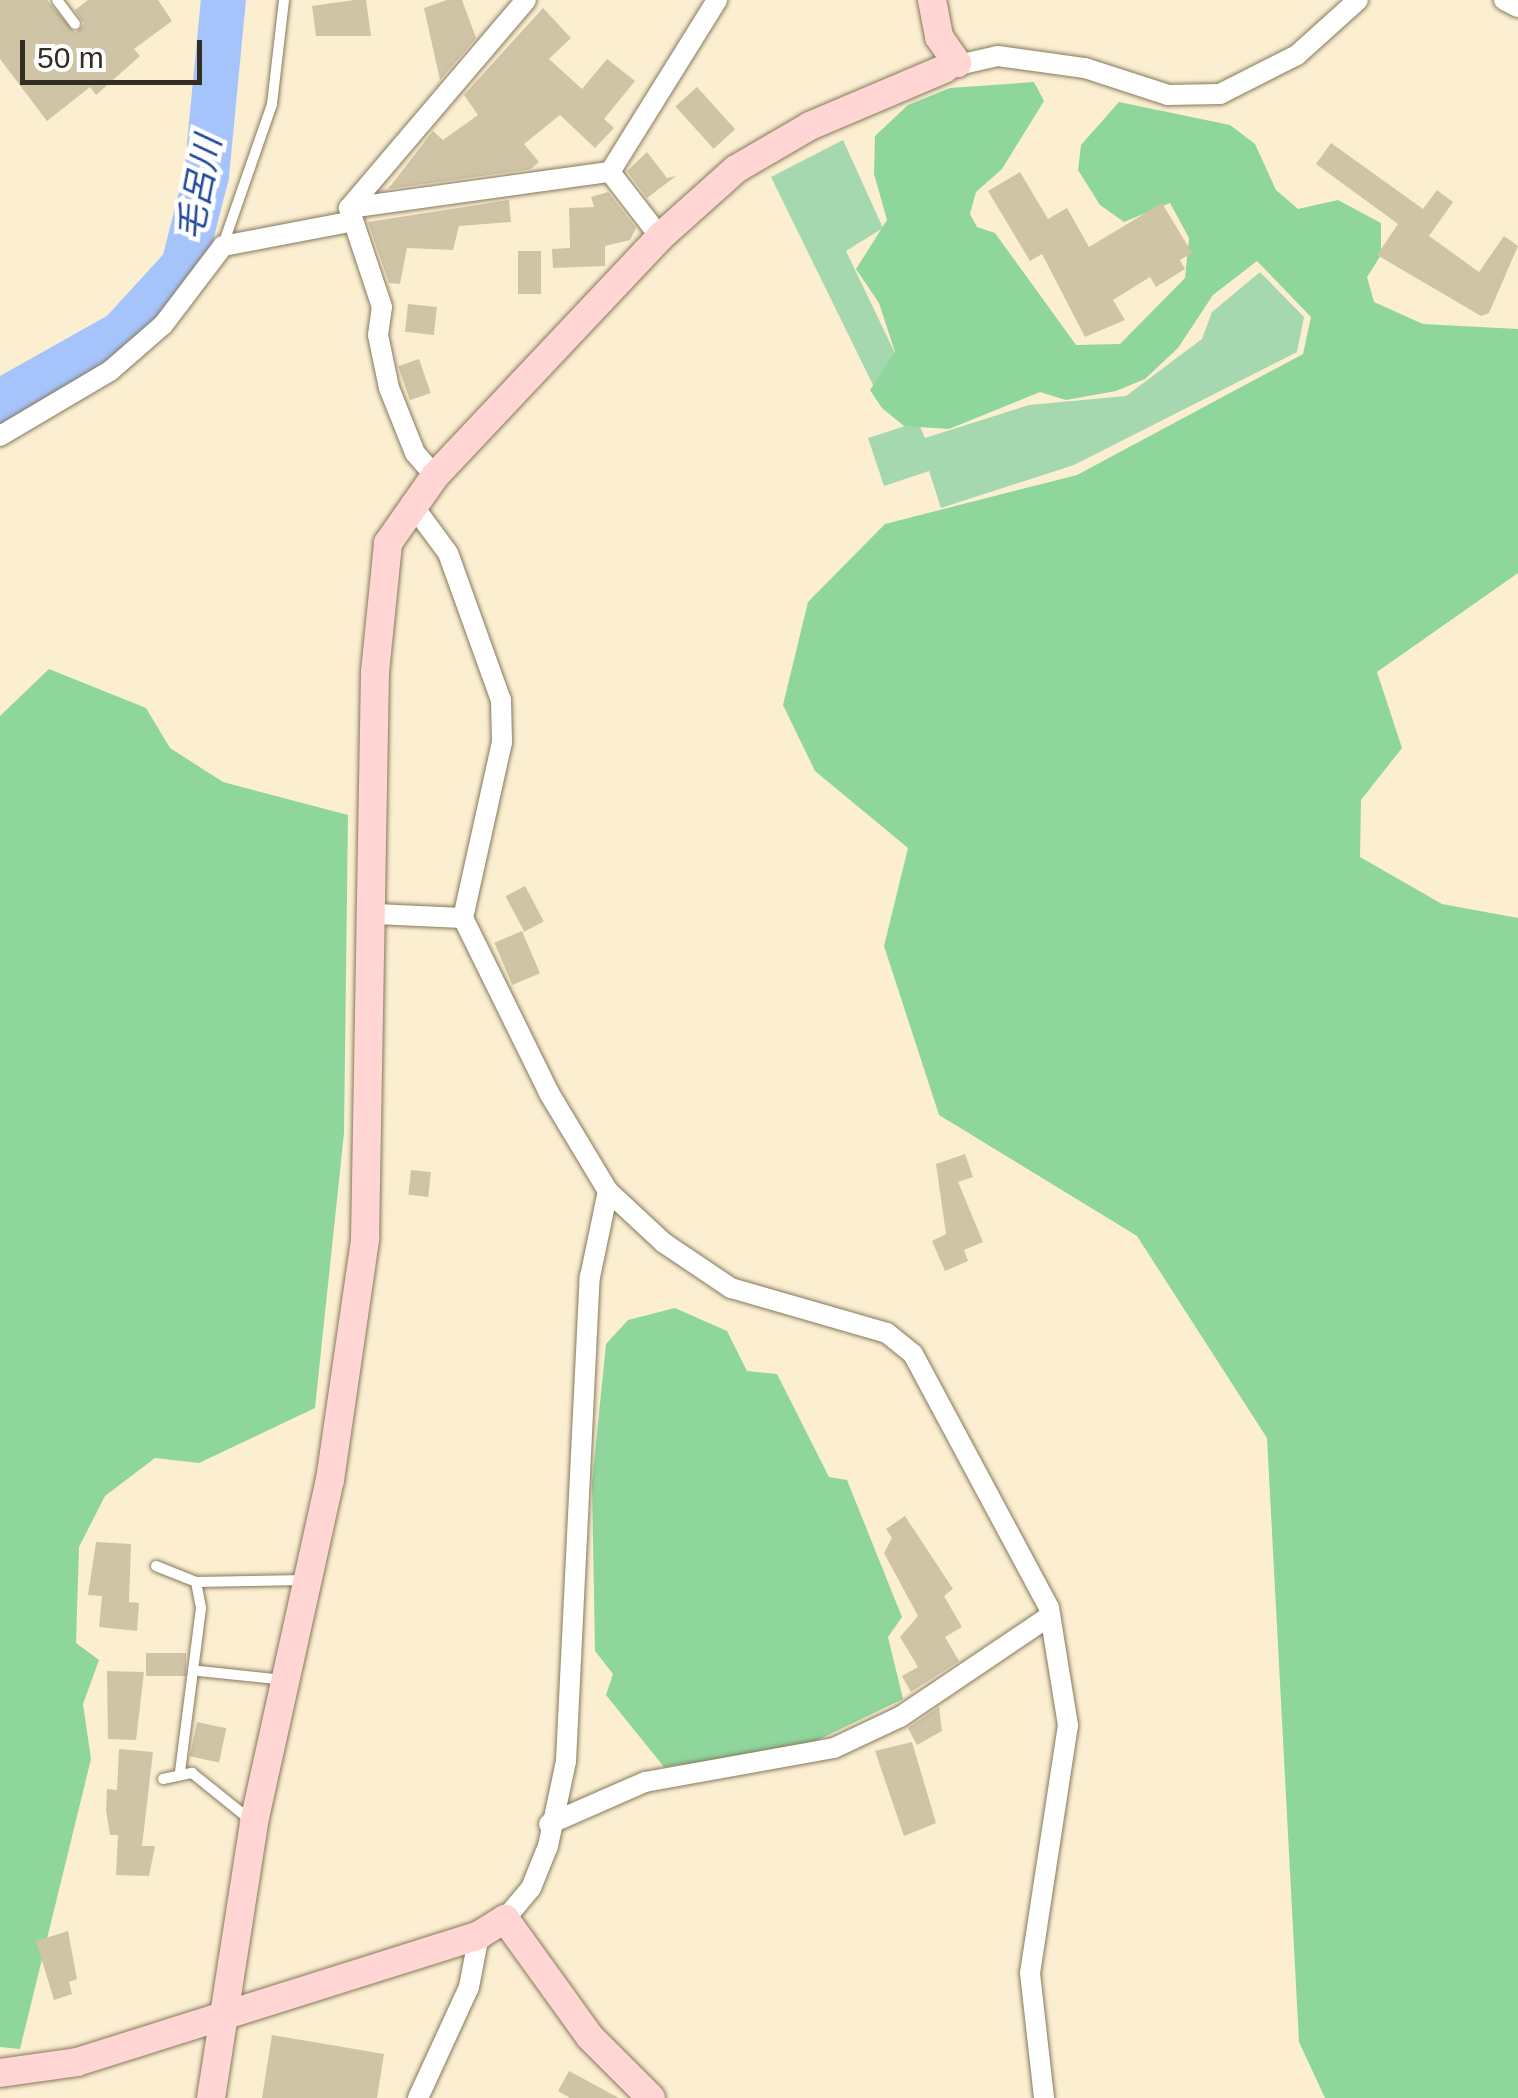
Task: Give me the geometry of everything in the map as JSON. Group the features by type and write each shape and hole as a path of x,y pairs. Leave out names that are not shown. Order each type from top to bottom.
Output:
{"street":[{"path":"349,215 526,0"},
{"path":"0,436 123,360 163,325 223,246 349,215 610,172 706,29 717,0"},
{"path":"932,0 939,38 950,66"},
{"path":"211,2098 254,1822 311,1580 370,1192 377,606 388,542 411,502 660,236 736,169 810,126 950,66 998,56 1085,68 1168,95 1220,94 1297,55 1358,0"},
{"path":"1504,0 1518,7"},
{"path":"610,172 660,236"},
{"path":"349,215 376,284 380,358 396,411 435,476"},
{"path":"411,502 448,553 501,700 502,742 463,918 549,1092 608,1191 664,1243 731,1288 888,1333 913,1354 1050,1616 1068,1725 1030,1973 1044,2098"},
{"path":"375,914 463,918"},
{"path":"0,2073 77,2062 224,2010 479,1935 505,1919 531,1888 566,1761 576,1661 590,1278 608,1191"},
{"path":"549,1824 645,1782 834,1748 900,1717 1050,1616"},
{"path":"505,1919 590,2038 651,2098"},
{"path":"418,2098 469,1986 479,1935"}],"lane":[{"path":"56,0 75,24"},
{"path":"223,246 272,104 284,0"},
{"path":"156,1566 196,1582 311,1580"},
{"path":"180,1771 199,1671 196,1582"},
{"path":"199,1671 290,1681"},
{"path":"163,1779 180,1771"},
{"path":"180,1771 254,1822"}],"green space":[{"path":"1034,82 1044,101 1002,169 976,192 970,214 977,227 995,233 1076,345 1120,344 1185,278 1189,238 1170,203 1124,222 1100,205 1078,170 1081,145 1119,102 1230,125 1255,144 1276,190 1298,209 1338,200 1381,223 1381,255 1367,277 1374,302 1423,324 1518,329 1518,573 1377,672 1402,748 1361,800 1360,857 1442,904 1518,918 1518,2098 1325,2098 1299,2042 1267,1438 1137,1236 939,1115 884,946 908,848 815,771 783,705 808,602 885,524 1077,475 1303,354 1311,317 1257,261 1213,295 1178,348 1145,379 1116,391 1066,400 1040,392 949,429 904,426 882,408 870,390 895,352 879,303 856,269 887,220 874,174 875,136 908,105 950,88"},
{"path":"843,140 883,228 846,251 904,372 875,389 771,177"},
{"path":"1260,272 1304,317 1297,352 1074,465 941,508 929,471 884,486 868,438 918,422 925,438 1029,405 1126,396 1202,339 1212,312"},
{"path":"49,669 146,708 170,748 223,782 348,815 344,1133 315,1408 199,1463 155,1458 105,1496 79,1547 76,1643 99,1660 83,1704 91,1759 20,2049 0,2047 0,716"},
{"path":"675,1308 727,1331 747,1371 777,1374 829,1477 847,1480 902,1617 888,1637 903,1699 799,1749 664,1767 606,1695 613,1674 595,1651 592,1483 606,1344 628,1320"}],"building":[{"path":"0,0 47,0 75,33 84,24 75,10 88,0 158,0 172,21 134,49 140,56 96,95 90,87 47,121 0,59"},
{"path":"366,0 371,36 316,36 312,6"},
{"path":"447,0 462,0 476,38 440,80 424,8"},
{"path":"543,8 571,38 549,59 582,89 607,59 635,81 604,119 614,128 595,148 560,115 524,144 539,162 531,169 388,189 433,131 443,140 478,115 464,95"},
{"path":"697,87 735,129 714,149 675,106"},
{"path":"1331,143 1423,209 1437,190 1453,202 1429,236 1479,272 1504,236 1518,246 1489,313 1481,316 1377,255 1398,224 1316,164"},
{"path":"647,152 667,178 676,176 647,198 627,171"},
{"path":"1020,172 1048,219 1067,208 1089,247 1162,203 1192,253 1180,260 1185,269 1156,287 1150,277 1113,300 1125,320 1085,337 1042,254 1030,261 988,191"},
{"path":"608,192 636,228 630,240 605,246 605,266 553,268 552,249 570,248 569,208 594,207 591,197"},
{"path":"509,200 511,222 459,226 453,250 407,248 400,284 389,283 368,222"},
{"path":"518,251 541,251 541,294 518,294"},
{"path":"408,304 437,307 434,335 405,332"},
{"path":"419,359 431,393 410,400 398,366"},
{"path":"525,886 544,921 524,932 506,896"},
{"path":"522,931 540,973 512,985 494,943"},
{"path":"965,1154 973,1177 958,1182 983,1242 964,1250 968,1261 945,1271 932,1241 946,1234 936,1164"},
{"path":"411,1170 431,1172 428,1197 408,1195"},
{"path":"905,1516 953,1589 944,1596 962,1627 945,1637 959,1661 911,1692 902,1676 918,1667 900,1637 918,1616 884,1553 892,1538 886,1529"},
{"path":"96,1542 131,1544 129,1602 139,1603 137,1631 99,1627 102,1596 88,1595"},
{"path":"146,1653 186,1653 186,1676 146,1676"},
{"path":"107,1671 144,1672 136,1740 108,1739"},
{"path":"939,1707 942,1731 917,1745 908,1728"},
{"path":"197,1722 226,1728 219,1762 190,1756"},
{"path":"912,1742 936,1823 904,1836 875,1751"},
{"path":"119,1749 153,1752 142,1846 155,1846 149,1876 116,1875 118,1835 110,1835 106,1810 107,1789 117,1790"},
{"path":"68,1931 77,1979 69,1982 72,1994 54,2000 36,1941"},
{"path":"272,2035 384,2054 377,2098 262,2098"},
{"path":"569,2071 619,2098 570,2098 558,2091"}],"waterway":[{"name":"毛呂川","path":"0,401 121,333 183,265 206,175 223,0"}]}
